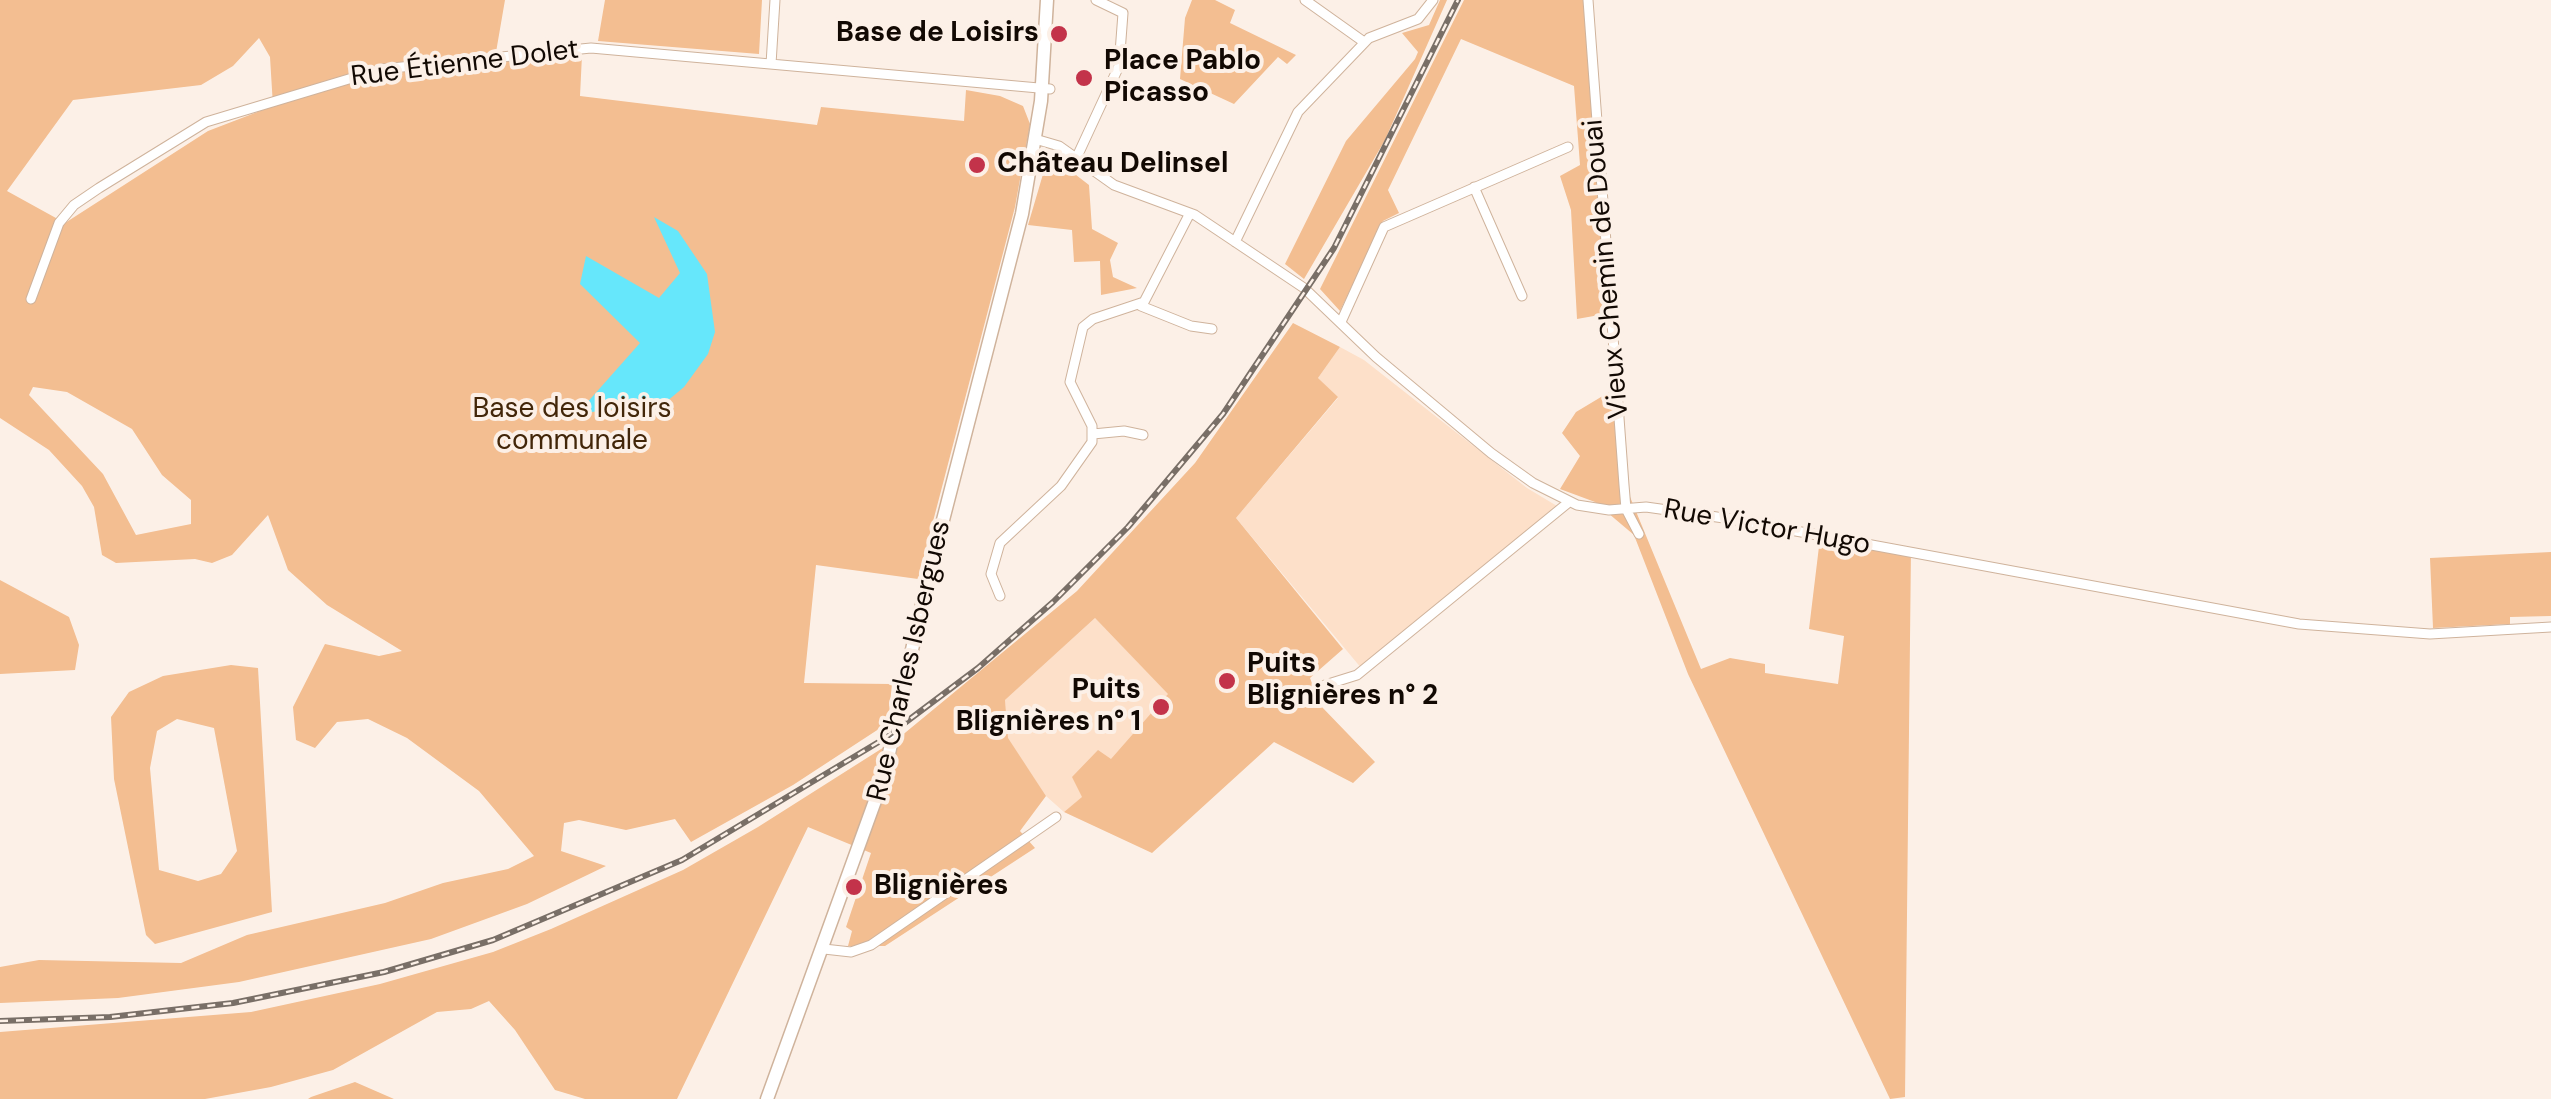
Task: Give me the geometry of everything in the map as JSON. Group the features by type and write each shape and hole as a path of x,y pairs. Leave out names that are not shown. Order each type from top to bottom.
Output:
{"main road":[{"name":"Rue Charles Isbergues","path":"1046,89 1047,0"},
{"name":"Rue Charles Isbergues","path":"767,1099 880,789 929,572 1040,139 1055,0"}],"street":[{"path":"771,64 775,0"},
{"path":"1076,161 1119,66 1122,14 1096,0"},
{"path":"1305,0 1364,42"},
{"path":"1235,242 1294,117 1364,42 1418,20 1433,0"},
{"name":"Vieux Chemin de Douai","path":"1588,0 1626,509 1638,534"},
{"name":"Rue Étienne Dolet","path":"30,299 59,223 74,206 192,129 302,90 391,67 572,48 1046,89"},
{"name":"Rue Victor Hugo","path":"1040,139 1114,185 1190,213 1308,291 1490,454 1569,502 1593,509 1653,508 1731,518 2299,624 2415,634 2551,627"},
{"path":"1341,322 1382,230 1568,147"},
{"path":"1474,187 1522,296"},
{"path":"1141,306 1190,213"},
{"path":"1093,434 1070,382 1081,332 1093,319 1141,306 1190,326 1212,329"},
{"path":"1093,434 1124,431 1143,435"},
{"path":"1000,596 991,574 1000,543 1062,486 1093,434"},
{"path":"1325,685 1357,675 1569,502"},
{"path":"824,949 851,952 871,946 1056,817"}],"shaded area":[{"path":"1340,347 1364,360 1527,488 1557,506 1362,669 1236,518 1338,398 1318,378"},
{"path":"1095,618 1169,694 1083,797 1064,812 1046,796 1007,738 1005,700"}],"green space":[{"name":"Base des loisirs communale","path":"0,0 505,0 495,58 582,55 580,96 817,125 821,107 964,121 966,90 1000,96 1023,106 1030,124 1015,207 918,579 816,565 804,683 892,684 888,723 793,785 691,842 675,819 626,830 579,820 564,823 561,851 606,866 527,904 431,939 239,982 118,998 0,1003 0,967 39,960 181,963 247,935 385,903 443,883 508,869 534,856 479,791 407,738 368,719 337,722 315,748 296,740 293,707 325,644 379,656 402,651 327,605 288,570 268,515 232,555 212,563 195,559 116,563 102,555 94,507 82,486 49,450 0,418","holes":["259,38 270,57 273,106 208,131 65,223 7,191 73,100 201,85 233,66","33,387 67,392 132,429 162,475 191,500 191,524 136,535 103,474 29,395"]},
{"path":"605,0 762,0 759,54 598,41"},
{"path":"1192,0 1215,0 1235,10 1230,23 1296,55 1287,64 1278,57 1234,104 1180,79 1185,18"},
{"path":"1440,0 1447,0 1385,140 1304,279 1285,264 1346,141 1415,59 1418,52 1402,33 1429,25"},
{"path":"1464,0 1592,0 1616,312 1577,319 1571,210 1560,176 1580,165 1574,86 1461,39 1388,190 1399,213 1383,221 1340,311 1320,289"},
{"path":"1054,158 1089,185 1092,229 1118,243 1110,260 1113,277 1137,288 1101,295 1100,261 1074,262 1072,230 1028,225 1046,164"},
{"path":"1293,323 1340,347 1318,378 1338,397 1236,518 1343,649 1310,678 1320,705 1375,762 1353,783 1274,742 1152,853 1064,812 1082,797 1072,777 1098,750 1111,759 1168,694 1095,618 1005,700 1008,738 1046,796 1020,831 1035,848 885,946 848,946 852,931 846,927 871,853 808,827 677,1099 585,1099 555,1090 515,1030 489,1001 471,1009 437,1012 333,1070 271,1087 205,1099 0,1099 0,1032 251,1012 380,984 493,952 551,929 683,870 758,827 900,737 1077,591 1195,463"},
{"path":"1621,385 1628,492 1701,669 1730,658 1765,664 1765,673 1838,684 1844,636 1809,629 1821,530 1911,548 1905,1097 1890,1099 1688,674 1634,535 1595,502 1560,489 1580,456 1562,433 1576,412"},
{"path":"2551,552 2551,616 2510,617 2510,624 2433,628 2430,558"},
{"path":"0,580 69,617 79,645 75,670 0,674"},
{"path":"231,665 258,668 272,912 155,944 146,935 114,779 111,717 129,692 163,676","holes":["177,719 214,728 237,851 221,874 198,881 159,870 150,768 157,731"]},
{"path":"355,1082 394,1099 308,1099 311,1097"}],"water":[{"path":"654,217 678,231 707,274 715,332 708,354 684,387 666,402 577,414 640,343 580,284 586,256 659,298 680,273"}],"railway":[{"path":"0,1021 110,1017 233,1003 384,972 493,940 682,860 882,740 978,668 1053,602 1128,527 1223,414 1334,248 1458,0"}],"place":[{"name":"Base de Loisirs","path":"1059,34"},
{"name":"Place Pablo Picasso","path":"1084,78"},
{"name":"Château Delinsel","path":"977,165"},
{"name":"Puits Blignières n° 2","path":"1227,681"},
{"name":"Puits Blignières n° 1","path":"1161,707"},
{"name":"Blignières","path":"854,887"}]}
